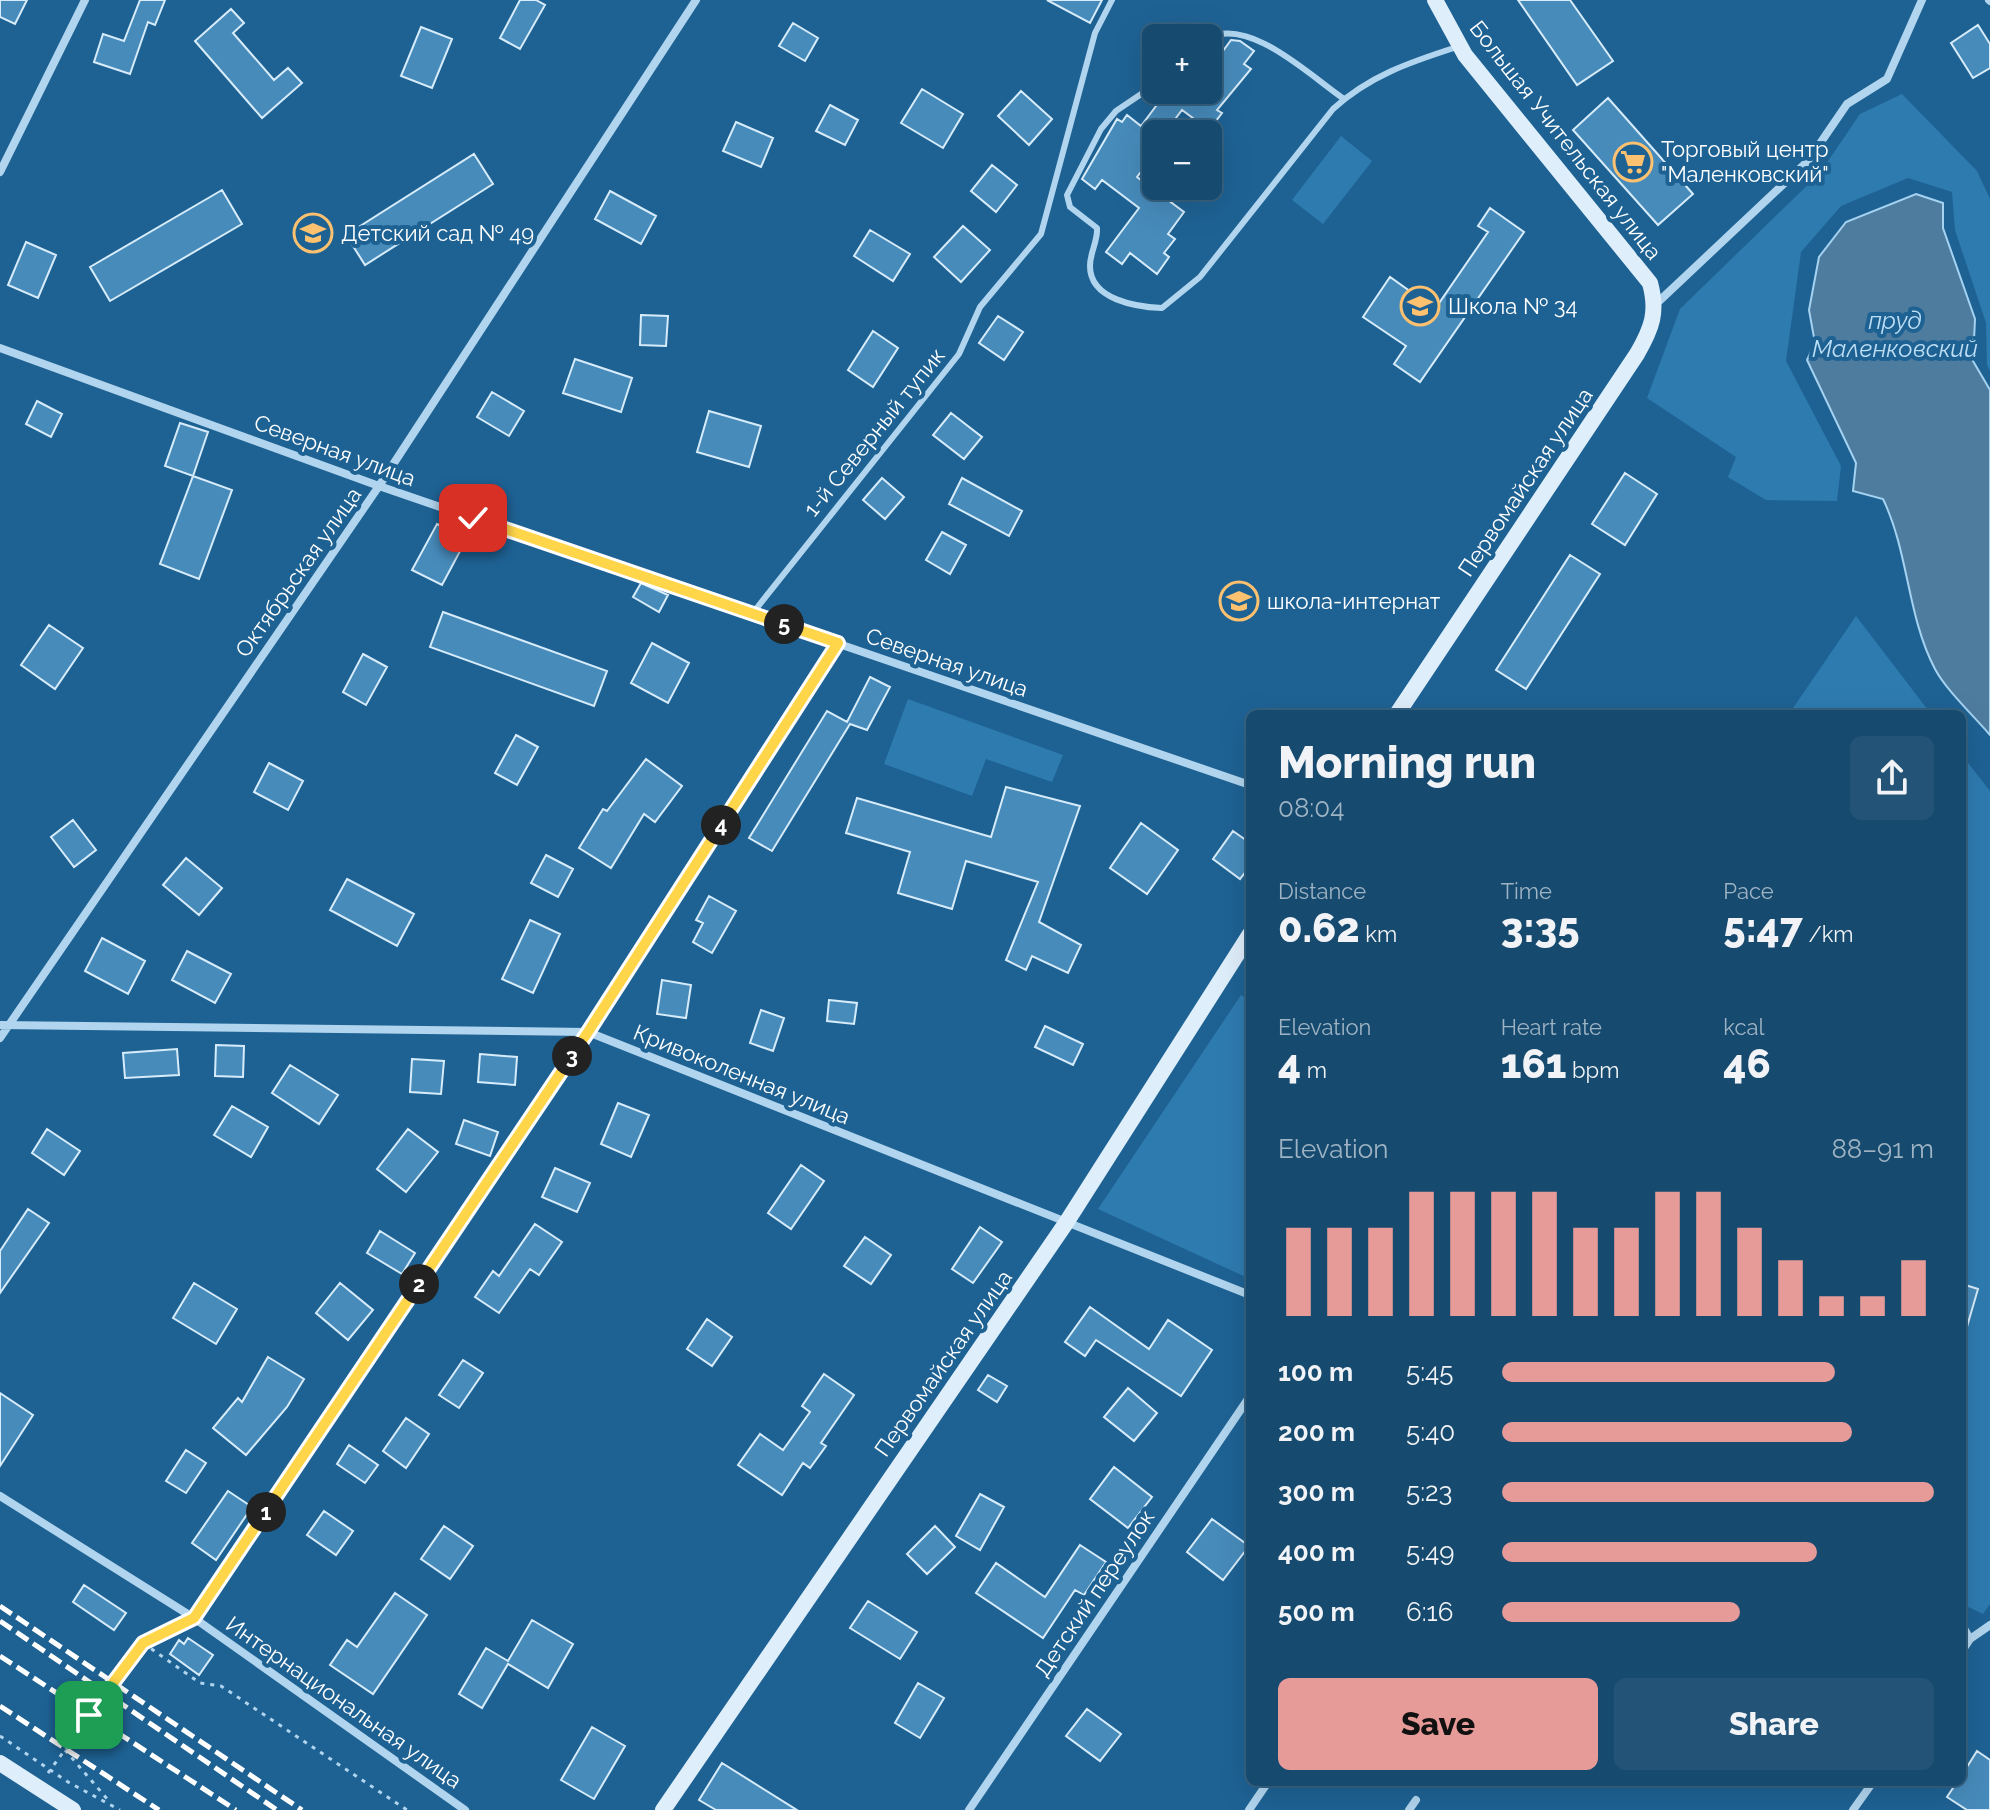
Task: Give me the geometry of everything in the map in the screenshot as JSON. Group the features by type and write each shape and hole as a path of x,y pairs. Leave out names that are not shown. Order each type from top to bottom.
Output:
{"main road":[{"name":"Большая Учительская улица","path":"1435,0 1460,46 1650,283 1656,304"},
{"name":"Первомайская улица","path":"1400,710 1637,354 1653,327 1656,304"},
{"name":"Первомайская улица","path":"663,1810 1066,1223 1246,940"},
{"path":"0,1763 73,1810"}],"street":[{"path":"0,172 85,0"},
{"name":"Октябрьская улица","path":"0,1038 5,1025 379,486 696,0"},
{"path":"1656,304 1808,161 1847,104 1887,79 1922,0"},
{"name":"Северная улица","path":"0,348 379,486 1246,784"},
{"path":"194,1618 588,1032 838,643"},
{"name":"Кривоколенная улица","path":"5,1025 588,1032 1246,1293"},
{"name":"Детский переулок","path":"969,1810 1246,1402"},
{"name":"Интернациональная улица","path":"0,1496 194,1618 465,1810"},
{"path":"1966,1645 1990,1625"},
{"path":"1966,1632 1970,1639"},
{"path":"1249,1810 1265,1786"},
{"path":"1853,1810 1870,1786"},
{"path":"1409,1810 1416,1800"}],"lane":[{"name":"1-й Северный тупик","path":"752,614 959,354 980,307 1041,234 1095,33 1112,0"},
{"path":"1222,32 1252,35 1344,99"},
{"path":"1142,93 1116,111 1101,129 1067,195 1070,207 1097,228 1090,268 1099,287 1116,300 1142,307 1162,308 1188,290 1357,87 1384,73 1460,46"}],"path":[{"path":"37,1788 143,1643 194,1618"},
{"path":"143,1643 200,1683 221,1686 407,1810"},
{"path":"0,1736 50,1770 120,1810"},
{"path":"65,1750 113,1805"}],"shaded area":[{"path":"1902,94 1977,171 1990,199 1990,371 1987,365 1986,323 1955,230 1952,192 1908,178 1841,206 1801,252 1786,361 1841,466 1837,501 1766,500 1728,477 1736,457 1647,398 1680,309 1820,173 1860,114"},
{"path":"1341,136 1372,161 1323,224 1292,200"},
{"path":"1856,616 1928,710 1792,710"},
{"path":"908,699 1063,755 1052,782 986,759 972,796 884,764"},
{"path":"1966,760 1990,791 1990,1604 1983,1614 1966,1606"},
{"path":"1241,995 1246,998 1246,1277 1098,1209"}],"water":[{"name":"пруд Маленковский","path":"1916,194 1943,203 1943,228 1975,319 1973,361 1990,390 1990,735 1935,669 1919,628 1892,520 1883,499 1853,491 1856,463 1807,360 1815,343 1809,310 1819,257 1846,222"}],"building":[{"path":"0,0 27,0 15,24 0,17"},
{"path":"140,0 165,0 155,25 148,22 130,74 94,62 103,34 124,41"},
{"path":"520,0 536,0 545,5 520,49 500,38"},
{"path":"1047,0 1102,0 1090,23"},
{"path":"1518,0 1570,0 1613,61 1577,85"},
{"path":"231,9 244,23 233,33 274,80 288,68 302,83 262,118 195,41"},
{"path":"793,23 818,38 805,61 779,46"},
{"path":"1978,25 1990,44 1990,68 1973,78 1951,43"},
{"path":"421,27 452,39 432,88 401,76"},
{"path":"1231,40 1240,41 1254,51 1244,64 1251,69 1222,104 1222,52"},
{"path":"922,89 963,114 943,148 901,123"},
{"path":"1021,91 1052,119 1029,145 998,116"},
{"name":"Торговый центр \"Маленковский\"","path":"1608,98 1693,194 1658,225 1573,130"},
{"path":"1158,104 1222,104 1217,110 1222,113 1217,120 1196,120 1182,110 1174,120 1146,120"},
{"path":"830,105 858,120 845,145 816,131"},
{"path":"1127,115 1141,126 1142,170 1137,177 1142,181 1142,200 1168,200 1184,212 1168,234 1175,239 1164,253 1169,257 1157,274 1130,253 1122,264 1106,252 1139,208 1102,180 1095,189 1082,179 1117,119 1122,122"},
{"path":"736,122 773,138 761,167 723,151"},
{"path":"474,154 493,184 365,265 346,235"},
{"path":"992,165 1017,185 996,212 971,191"},
{"path":"222,190 242,224 110,301 90,267"},
{"path":"610,191 656,216 641,244 595,219"},
{"path":"1490,208 1524,232 1420,382 1394,364 1406,346 1363,317 1390,277 1435,309 1488,232 1478,226"},
{"path":"963,226 990,250 961,282 934,257"},
{"path":"870,230 910,254 893,281 854,256"},
{"path":"26,242 56,255 38,298 8,285"},
{"path":"641,315 668,316 666,346 640,345"},
{"path":"998,316 1023,332 1004,360 979,343"},
{"path":"873,331 898,348 873,387 848,370"},
{"path":"575,359 632,378 621,412 563,393"},
{"path":"492,392 524,411 509,436 477,417"},
{"path":"37,401 62,414 51,437 26,424"},
{"path":"709,411 761,426 749,467 697,452"},
{"path":"951,413 982,437 964,459 933,435"},
{"path":"180,423 208,432 193,476 165,466"},
{"path":"1625,473 1657,494 1625,545 1592,524"},
{"path":"193,476 232,490 199,579 160,564"},
{"path":"882,478 904,497 885,519 863,500"},
{"path":"962,478 1022,511 1009,536 949,504"},
{"path":"437,524 466,540 442,585 412,570"},
{"path":"942,532 966,545 950,574 926,560"},
{"path":"1570,555 1600,574 1526,689 1496,670"},
{"path":"641,583 668,595 659,612 633,597"},
{"path":"443,612 607,671 594,706 430,647"},
{"path":"49,625 83,648 55,689 21,665"},
{"path":"652,643 689,663 668,703 631,683"},
{"path":"363,654 387,667 366,705 343,692"},
{"path":"870,677 890,687 867,730 850,724 772,851 749,838 827,711 847,722"},
{"path":"516,735 538,747 517,785 495,773"},
{"path":"646,759 682,786 655,822 644,814 611,868 579,848 603,809 607,811"},
{"path":"269,763 303,781 288,810 254,792"},
{"path":"1006,787 1080,806 1039,922 1081,945 1068,973 1032,956 1026,970 1006,960 1038,882 966,861 952,909 898,893 910,852 846,833 857,798 991,837"},
{"path":"73,820 96,850 74,867 51,837"},
{"path":"1141,823 1178,850 1147,894 1110,868"},
{"path":"1233,831 1246,840 1246,871 1240,879 1213,859"},
{"path":"546,855 573,869 558,897 531,883"},
{"path":"186,858 222,888 199,915 163,885"},
{"path":"347,879 414,914 397,946 330,910"},
{"path":"709,896 736,911 712,953 693,942 703,923 696,920"},
{"path":"530,920 560,934 533,993 502,979"},
{"path":"102,938 145,961 128,994 85,971"},
{"path":"187,951 231,974 215,1003 172,980"},
{"path":"662,980 691,985 686,1018 657,1014"},
{"path":"829,1000 857,1003 854,1024 827,1021"},
{"path":"761,1010 784,1018 773,1051 750,1043"},
{"path":"1045,1026 1083,1044 1073,1065 1035,1047"},
{"path":"216,1045 244,1046 243,1077 215,1076"},
{"path":"177,1049 179,1075 125,1078 123,1053"},
{"path":"480,1054 517,1057 515,1085 478,1082"},
{"path":"412,1059 444,1061 441,1094 410,1092"},
{"path":"290,1065 338,1095 319,1124 272,1093"},
{"path":"618,1103 649,1115 631,1157 601,1144"},
{"path":"232,1106 268,1127 251,1157 214,1135"},
{"path":"464,1120 498,1132 490,1156 456,1144"},
{"path":"47,1129 80,1151 64,1175 32,1153"},
{"path":"408,1129 438,1152 406,1192 377,1169"},
{"path":"801,1165 824,1181 791,1229 768,1213"},
{"path":"555,1168 590,1183 577,1212 542,1197"},
{"path":"28,1209 49,1223 0,1293 0,1251"},
{"path":"535,1224 562,1242 539,1275 530,1269 499,1313 475,1297 493,1271 499,1276"},
{"path":"980,1227 1002,1242 973,1283 952,1269"},
{"path":"380,1231 415,1253 402,1274 367,1253"},
{"path":"865,1237 891,1255 871,1284 844,1266"},
{"path":"194,1283 237,1309 216,1344 173,1318"},
{"path":"340,1283 373,1310 348,1340 316,1313"},
{"path":"1966,1285 1978,1289 1966,1330"},
{"path":"1090,1307 1149,1349 1168,1320 1212,1350 1181,1396 1096,1340 1085,1356 1065,1342"},
{"path":"707,1319 732,1337 712,1366 687,1349"},
{"path":"268,1357 304,1379 287,1407 246,1455 213,1428 238,1398 242,1402"},
{"path":"463,1360 483,1373 459,1408 439,1395"},
{"path":"824,1374 854,1395 821,1443 826,1446 810,1468 803,1463 782,1495 738,1465 760,1434 783,1450 810,1412 802,1406"},
{"path":"988,1375 1007,1386 997,1402 978,1390"},
{"path":"1128,1388 1157,1413 1134,1441 1104,1417"},
{"path":"0,1393 33,1415 0,1466"},
{"path":"406,1418 429,1434 406,1468 383,1451"},
{"path":"349,1445 378,1465 365,1483 337,1464"},
{"path":"186,1450 206,1463 186,1493 166,1481"},
{"path":"1114,1467 1152,1497 1128,1528 1090,1499"},
{"path":"228,1491 252,1507 216,1560 192,1543"},
{"path":"980,1494 1004,1507 980,1550 956,1536"},
{"path":"324,1511 353,1531 336,1555 307,1535"},
{"path":"1212,1519 1246,1544 1246,1550 1223,1580 1187,1552"},
{"path":"444,1526 473,1546 450,1579 421,1559"},
{"path":"935,1526 955,1547 927,1574 907,1554"},
{"path":"1080,1545 1106,1562 1084,1595 1075,1590 1043,1638 976,1593 996,1563 1045,1597"},
{"path":"84,1585 126,1613 114,1630 73,1602"},
{"path":"395,1593 427,1615 373,1694 330,1665 347,1640 357,1647"},
{"path":"868,1601 917,1632 900,1659 850,1628"},
{"path":"532,1620 573,1644 548,1688 508,1664 482,1708 459,1694 486,1648 508,1661"},
{"path":"188,1638 213,1655 199,1675 170,1654 179,1640 184,1644"},
{"path":"918,1683 944,1698 920,1738 895,1723"},
{"path":"1087,1709 1121,1734 1100,1761 1066,1736"},
{"path":"592,1727 625,1746 594,1799 561,1780"},
{"path":"1977,1751 1990,1760 1990,1810 1967,1810 1947,1797 1954,1786 1966,1786 1966,1769"},
{"path":"722,1763 797,1810 716,1810 699,1800"}],"railway":[{"path":"0,1606 302,1810"},
{"path":"0,1621 277,1810"},
{"path":"0,1656 236,1810"},
{"path":"0,1706 159,1810"}],"place":[{"name":"Торговый центр \"Маленковский\"","path":"1633,162"},
{"name":"Детский сад № 49","path":"313,233"},
{"name":"Школа № 34","path":"1420,306"},
{"name":"школа-интернат","path":"1239,601"}],"route":[{"path":"89,1715 143,1643 194,1618 588,1032 838,643 473,518"}]}
